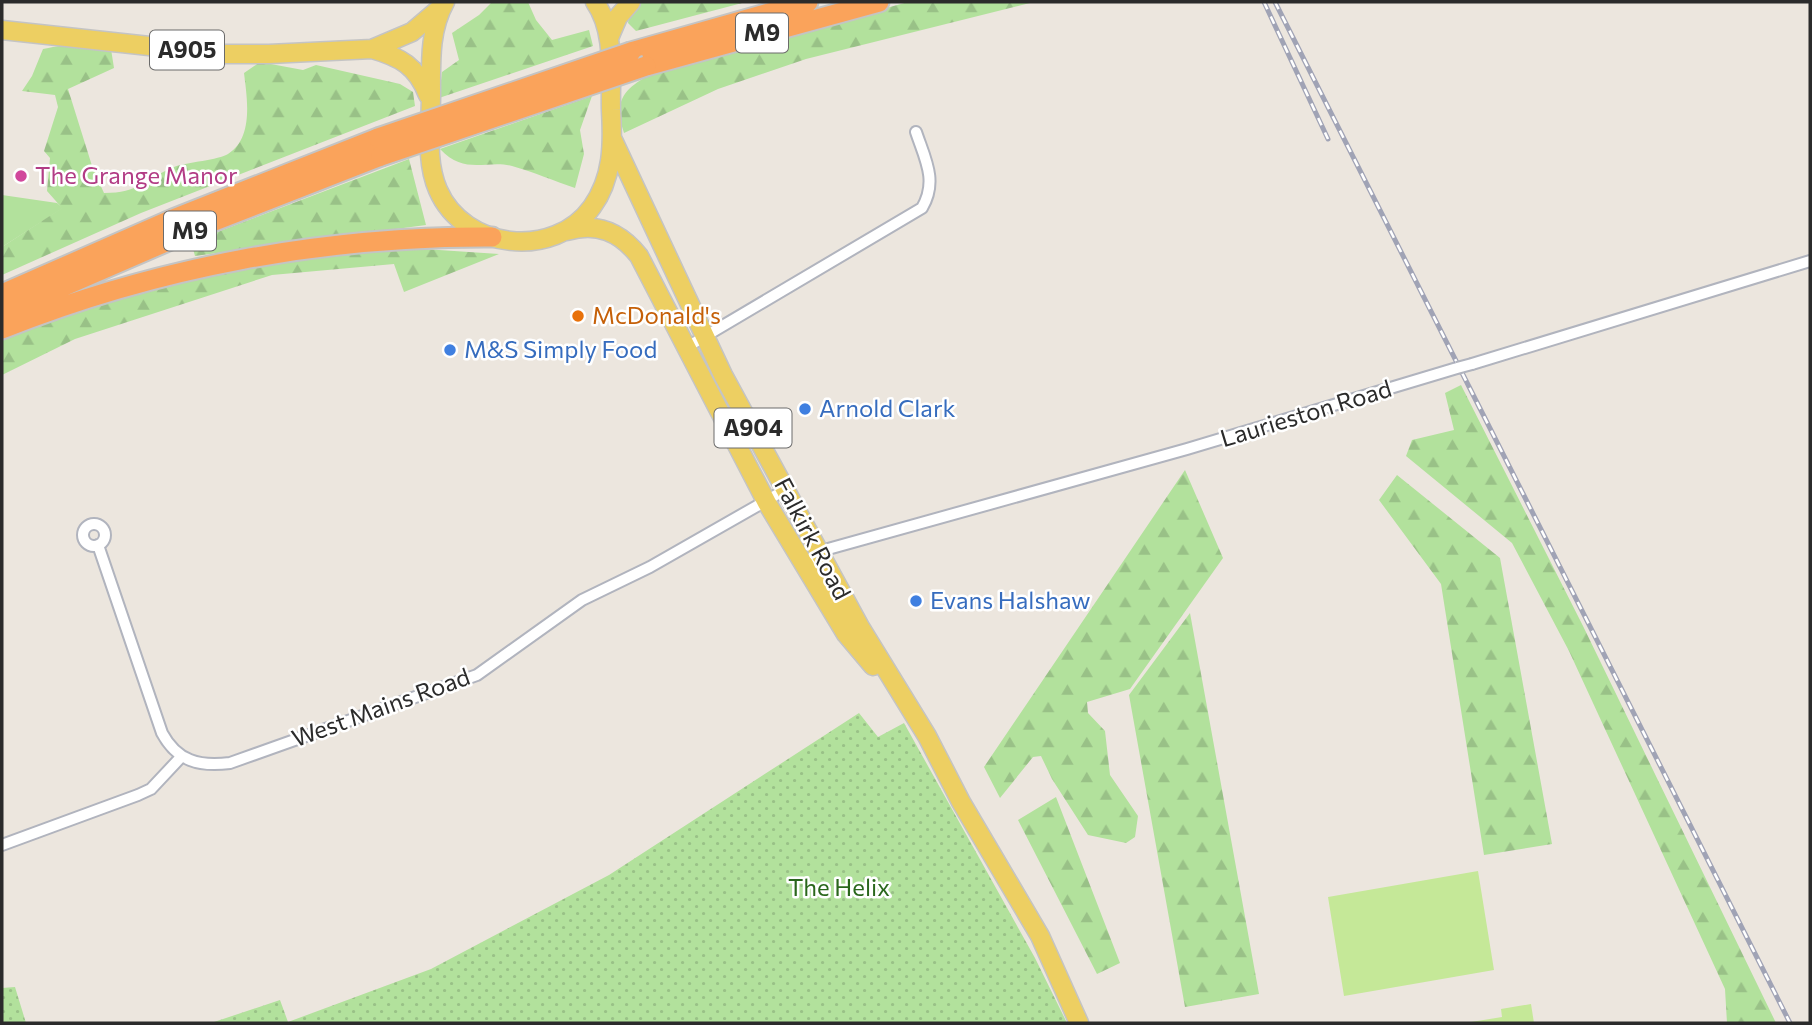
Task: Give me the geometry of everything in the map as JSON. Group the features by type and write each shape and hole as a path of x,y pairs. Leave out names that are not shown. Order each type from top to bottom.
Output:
{"highway":[{"name":"M9","path":"2,294 186,214 380,147 631,52 808,2"},
{"name":"M9","path":"2,313 380,147 646,66 879,2"},
{"path":"2,329 120,288 240,259 401,241 492,237"}],"main road":[{"path":"444,3 433,32 429,155 437,188 459,220 492,237 534,242 567,231 587,214 602,191 608,174 612,138 609,38 604,17 595,2"},
{"path":"609,38 618,18 631,2"},
{"name":"A905","path":"372,49 420,27 444,3"},
{"name":"A905","path":"2,30 223,54 372,49 393,55 413,67 431,101"},
{"name":"Falkirk Road","path":"612,138 704,337 819,554 927,736 961,802 1040,936 1079,1023"},
{"name":"Falkirk Road","path":"567,231 578,228 601,229 622,237 630,244 687,347 767,503 804,565 846,634 909,708"}],"street":[{"path":"687,347 922,208 931,187 930,173 916,132"},
{"name":"Laurieston Road","path":"804,565 819,554 1182,451 1810,261"},
{"name":"West Mains Road","path":"181,757 212,765 230,763 477,675 582,600 767,503 785,490"},
{"path":"2,845 138,795 157,784 181,757 169,747 162,733 98,545"}],"green space":[{"path":"492,2 528,2 536,20 552,40 589,30 593,46 439,98 442,72 459,60 452,33 479,15"},
{"path":"637,2 746,2 636,31 628,23 631,6"},
{"path":"908,2 1034,2 806,59 718,89 624,133 620,110 624,95 655,72"},
{"path":"59,46 111,49 114,68 68,89 93,169 104,193 126,191 174,167 228,154 242,138 245,128 247,105 244,73 260,62 303,70 316,65 400,84 413,92 415,106 141,213 2,275 2,247 62,208 47,191 50,158 44,151 58,107 55,95 22,91 32,76 43,49"},
{"path":"592,96 580,130 584,154 575,188 503,164 476,165 458,162 440,149"},
{"path":"409,159 426,225 195,256 191,242"},
{"path":"2,195 57,203 63,208 2,247"},
{"path":"394,247 499,254 404,292 394,264 272,275 75,339 2,375 2,339 63,314 126,293 191,275 256,262"},
{"path":"1461,385 1583,626 1776,1023 1727,1023 1725,989 1569,651 1512,543 1406,456 1412,440 1454,430 1445,393"},
{"path":"1185,470 1223,558 1130,689 1087,702 1088,713 1105,731 1110,775 1138,816 1135,837 1126,843 1088,835 1052,779 1041,756 1033,757 1000,798 984,767"},
{"path":"1397,475 1500,558 1552,844 1484,855 1441,584 1379,500"},
{"path":"1190,613 1259,994 1185,1007 1129,695"},
{"name":"The Helix","path":"859,713 878,737 904,723 1035,958 1067,1023 211,1023 280,1000 288,1022 431,969 609,875"},
{"path":"1056,797 1120,963 1097,974 1018,820"},
{"path":"1478,871 1494,970 1344,996 1328,897"},
{"path":"15,987 26,1023 2,1023 2,988"},
{"path":"1531,1004 1534,1023 1465,1023 1502,1017 1501,1009"}],"railway":[{"path":"1264,2 1328,139"},
{"path":"1275,2 1790,1023"}],"place":[{"name":"The Grange Manor","path":"21,176"},
{"name":"McDonald's","path":"578,316"},
{"name":"M&S Simply Food","path":"450,350"},
{"name":"Arnold Clark","path":"805,409"},
{"name":"Evans Halshaw","path":"916,601"}]}
